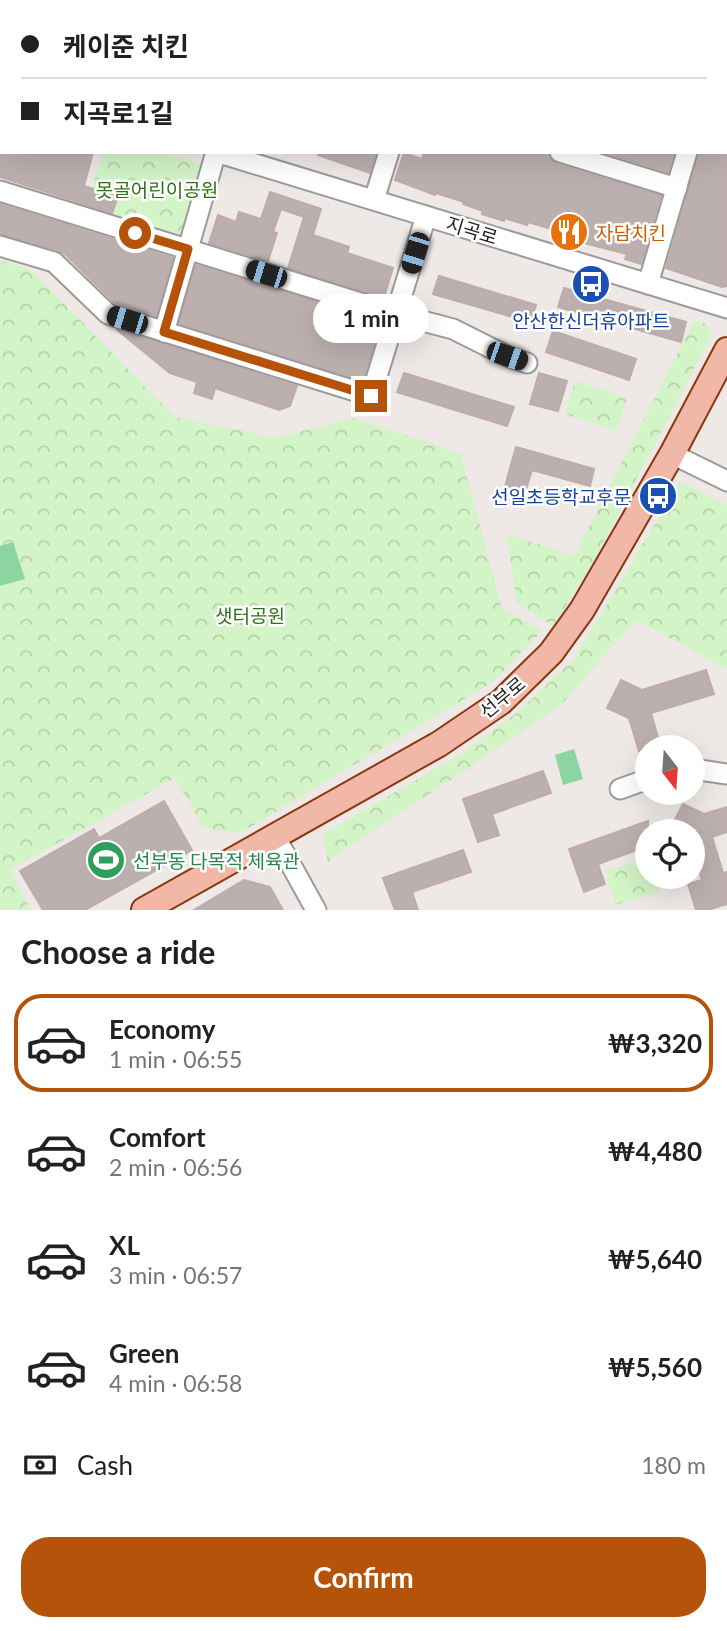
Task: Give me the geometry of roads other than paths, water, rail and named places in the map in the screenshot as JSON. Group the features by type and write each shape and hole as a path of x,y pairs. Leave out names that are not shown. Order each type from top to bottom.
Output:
{"main road":[{"name":"선부로","path":"144,910 439,744 501,702 551,653 582,611 672,454 727,350"}],"street":[{"path":"164,332 215,154"},
{"name":"지곡로","path":"223,154 727,308"},
{"path":"374,200 388,154"},
{"path":"566,154 677,188"},
{"path":"648,284 686,154"},
{"path":"0,191 396,314 453,329 527,363"},
{"path":"0,246 54,262 108,314 371,396 426,216"},
{"path":"672,454 727,481"},
{"path":"705,771 727,774"},
{"path":"620,789 635,784"},
{"path":"275,836 316,910"}],"place":[{"name":"자담치킨","path":"569,232"},
{"name":"안산한신더휴아파트","path":"591,284"},
{"name":"선일초등학교후문","path":"658,496"},
{"name":"선부동 다목적 체육관","path":"106,860"}],"park label":[{"name":"못골어린이공원","path":"157,189"},
{"name":"샛터공원","path":"250,615"}]}
